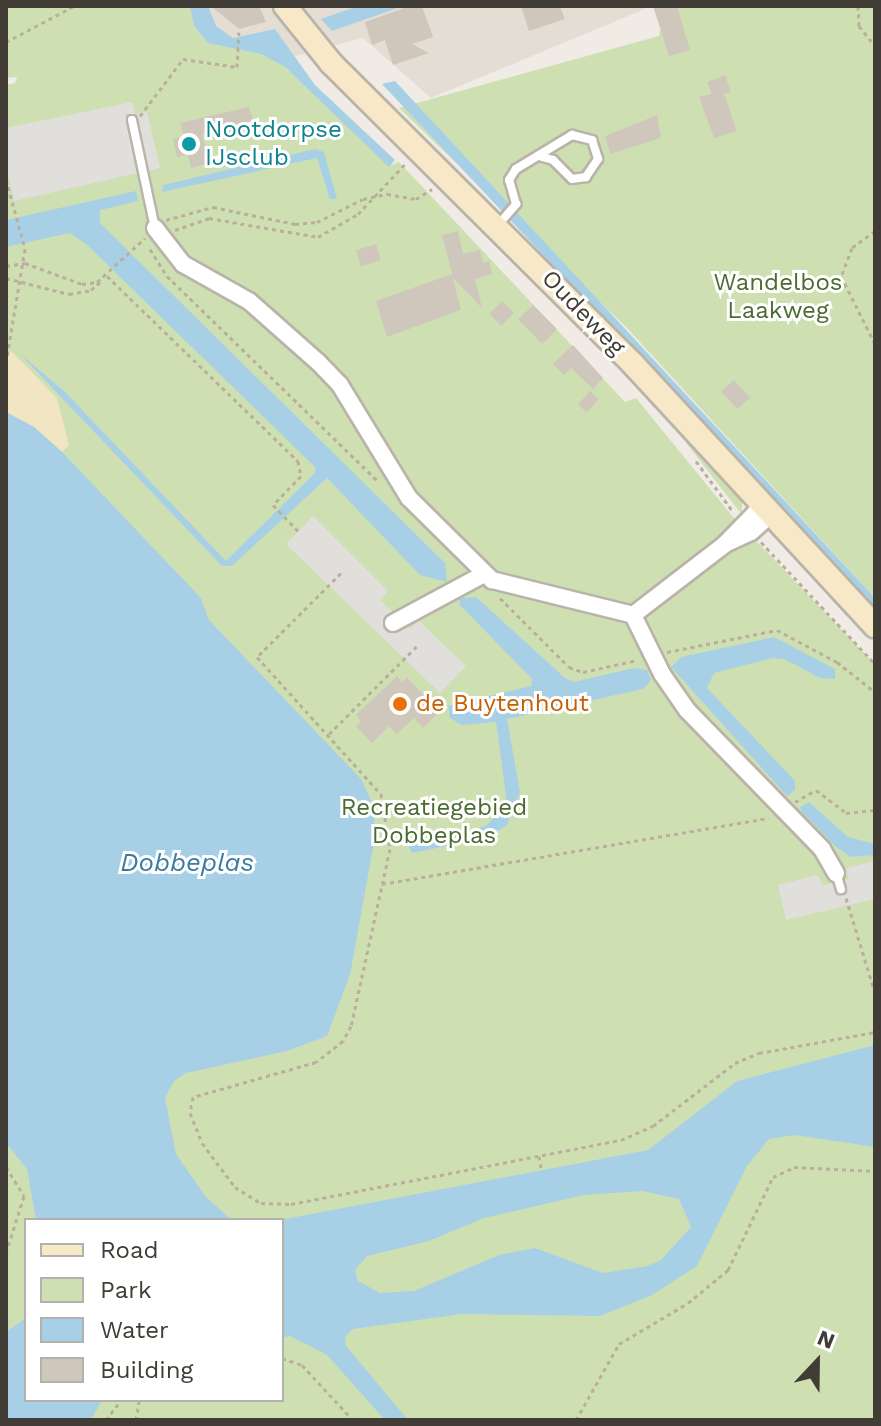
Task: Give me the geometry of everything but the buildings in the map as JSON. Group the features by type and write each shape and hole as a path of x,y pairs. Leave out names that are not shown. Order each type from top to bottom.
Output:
{"main road":[{"name":"Oudeweg","path":"285,6 331,63 502,222 875,626"}],"street":[{"path":"157,232 183,264 249,301 340,385 389,472 484,574 511,588 633,615"},
{"path":"724,545 751,532 766,510"},
{"path":"633,615 766,510"},
{"path":"393,623 484,574"},
{"path":"633,615 652,656 687,710 822,849 838,881"}],"lane":[{"path":"132,120 157,232"},
{"path":"502,222 516,204 509,180 539,156 572,135 582,135 592,140 598,159 586,177 572,179 553,160 539,156"}],"path":[{"path":"6,42 74,6"},
{"path":"858,6 862,34 875,46"},
{"path":"132,120 143,114 183,59 225,68 237,67 241,55 238,33"},
{"path":"157,232 209,218 318,237 342,227 409,159"},
{"path":"6,179 25,249 24,280 6,363"},
{"path":"157,232 184,212 213,207 295,224 317,222 375,196 416,199 435,187"},
{"path":"875,231 852,248 841,276 875,344"},
{"path":"6,278 79,294 107,276 141,241"},
{"path":"6,266 25,263 82,284 107,276"},
{"path":"107,276 298,461 301,476 273,505 300,533"},
{"path":"751,532 875,664"},
{"path":"341,573 257,657 381,794 390,830 382,884 351,1026 343,1041 316,1062 200,1092 190,1113 202,1143 235,1187 250,1199 275,1205 621,1140 653,1126 721,1072 759,1053 875,1032"},
{"path":"652,656 737,634 777,630 837,662 875,692"},
{"path":"329,734 417,646"},
{"path":"382,884 755,823 784,812 812,790 846,813 875,810"},
{"path":"852,909 875,993"},
{"path":"539,1156 541,1169"},
{"path":"6,1167 24,1196 6,1253"},
{"path":"576,1420 619,1344 688,1303 728,1270 773,1177 794,1167 875,1171"},
{"path":"284,1359 302,1365 353,1420"},
{"path":"106,1420 120,1402"}],"shaded area":[{"path":"181,6 652,6 431,98 363,38 228,74"},
{"path":"132,102 135,114 147,112 160,168 14,201 6,166 6,128"},
{"path":"313,516 388,591 380,600 410,629 419,621 466,666 440,693 286,544"},
{"path":"875,861 875,899 786,920 778,885 817,875 823,885 849,879 846,868"}],"green space":[{"name":"Recreatiegebied Dobbeplas","path":"6,6 190,6 194,26 208,43 261,54 285,67 389,166 399,162 625,402 636,398 733,517 875,664 875,1420 6,1420 6,85 15,83 17,77 6,78"},
{"name":"Wandelbos Laakweg","path":"664,6 875,6 875,598 627,328 399,108 659,36"},
{"path":"659,408 742,493 742,513 739,511"}],"sand":[{"path":"6,352 12,352 57,398 69,445 62,452 34,427 6,412"}],"water":[{"path":"190,6 208,6 216,26 233,38 275,29 315,85 395,160 389,167 285,67 261,54 208,43 194,26"},
{"path":"358,6 403,6 332,31 321,19"},
{"path":"395,81 875,598 875,607 382,84"},
{"path":"315,149 324,152 337,199 330,199 317,158 162,192 163,185"},
{"path":"136,191 138,201 100,210 100,223 445,563 447,582 420,575 327,478 232,566 222,566 19,353 64,391 226,561 314,474 316,468 86,244 70,233 6,247 6,220"},
{"name":"Dobbeplas","path":"6,412 34,427 62,452 201,598 209,620 361,779 375,809 373,848 350,975 327,1036 287,1051 186,1073 174,1081 165,1098 176,1154 206,1197 230,1218 36,1218 27,1169 6,1143"},
{"path":"476,597 565,678 574,682 634,668 647,670 651,680 643,689 507,719 520,792 507,825 486,838 412,853 408,845 486,826 507,803 496,722 462,725 450,718 448,706 531,686 532,679 459,604 460,598"},
{"path":"774,637 835,669 835,679 820,678 784,659 773,658 714,673 707,688 795,781 795,790 787,796 671,667 681,657"},
{"path":"809,802 848,837 875,844 875,855 851,857 836,847 802,812 800,807"},
{"path":"875,1045 875,1147 795,1135 769,1139 747,1166 697,1266 652,1295 600,1316 462,1314 353,1329 345,1337 346,1346 408,1420 385,1420 327,1355 290,1336 284,1338 284,1219 648,1150 737,1081","holes":["642,1191 679,1199 691,1227 661,1260 647,1266 603,1273 535,1248 499,1255 414,1291 380,1293 358,1281 355,1270 367,1256 429,1241 484,1218 584,1195"]},
{"path":"24,1319 24,1402 101,1402 91,1420 6,1420 6,1332"}],"place":[{"name":"Nootdorpse IJsclub","path":"189,144"},
{"name":"de Buytenhout","path":"400,704"}]}
